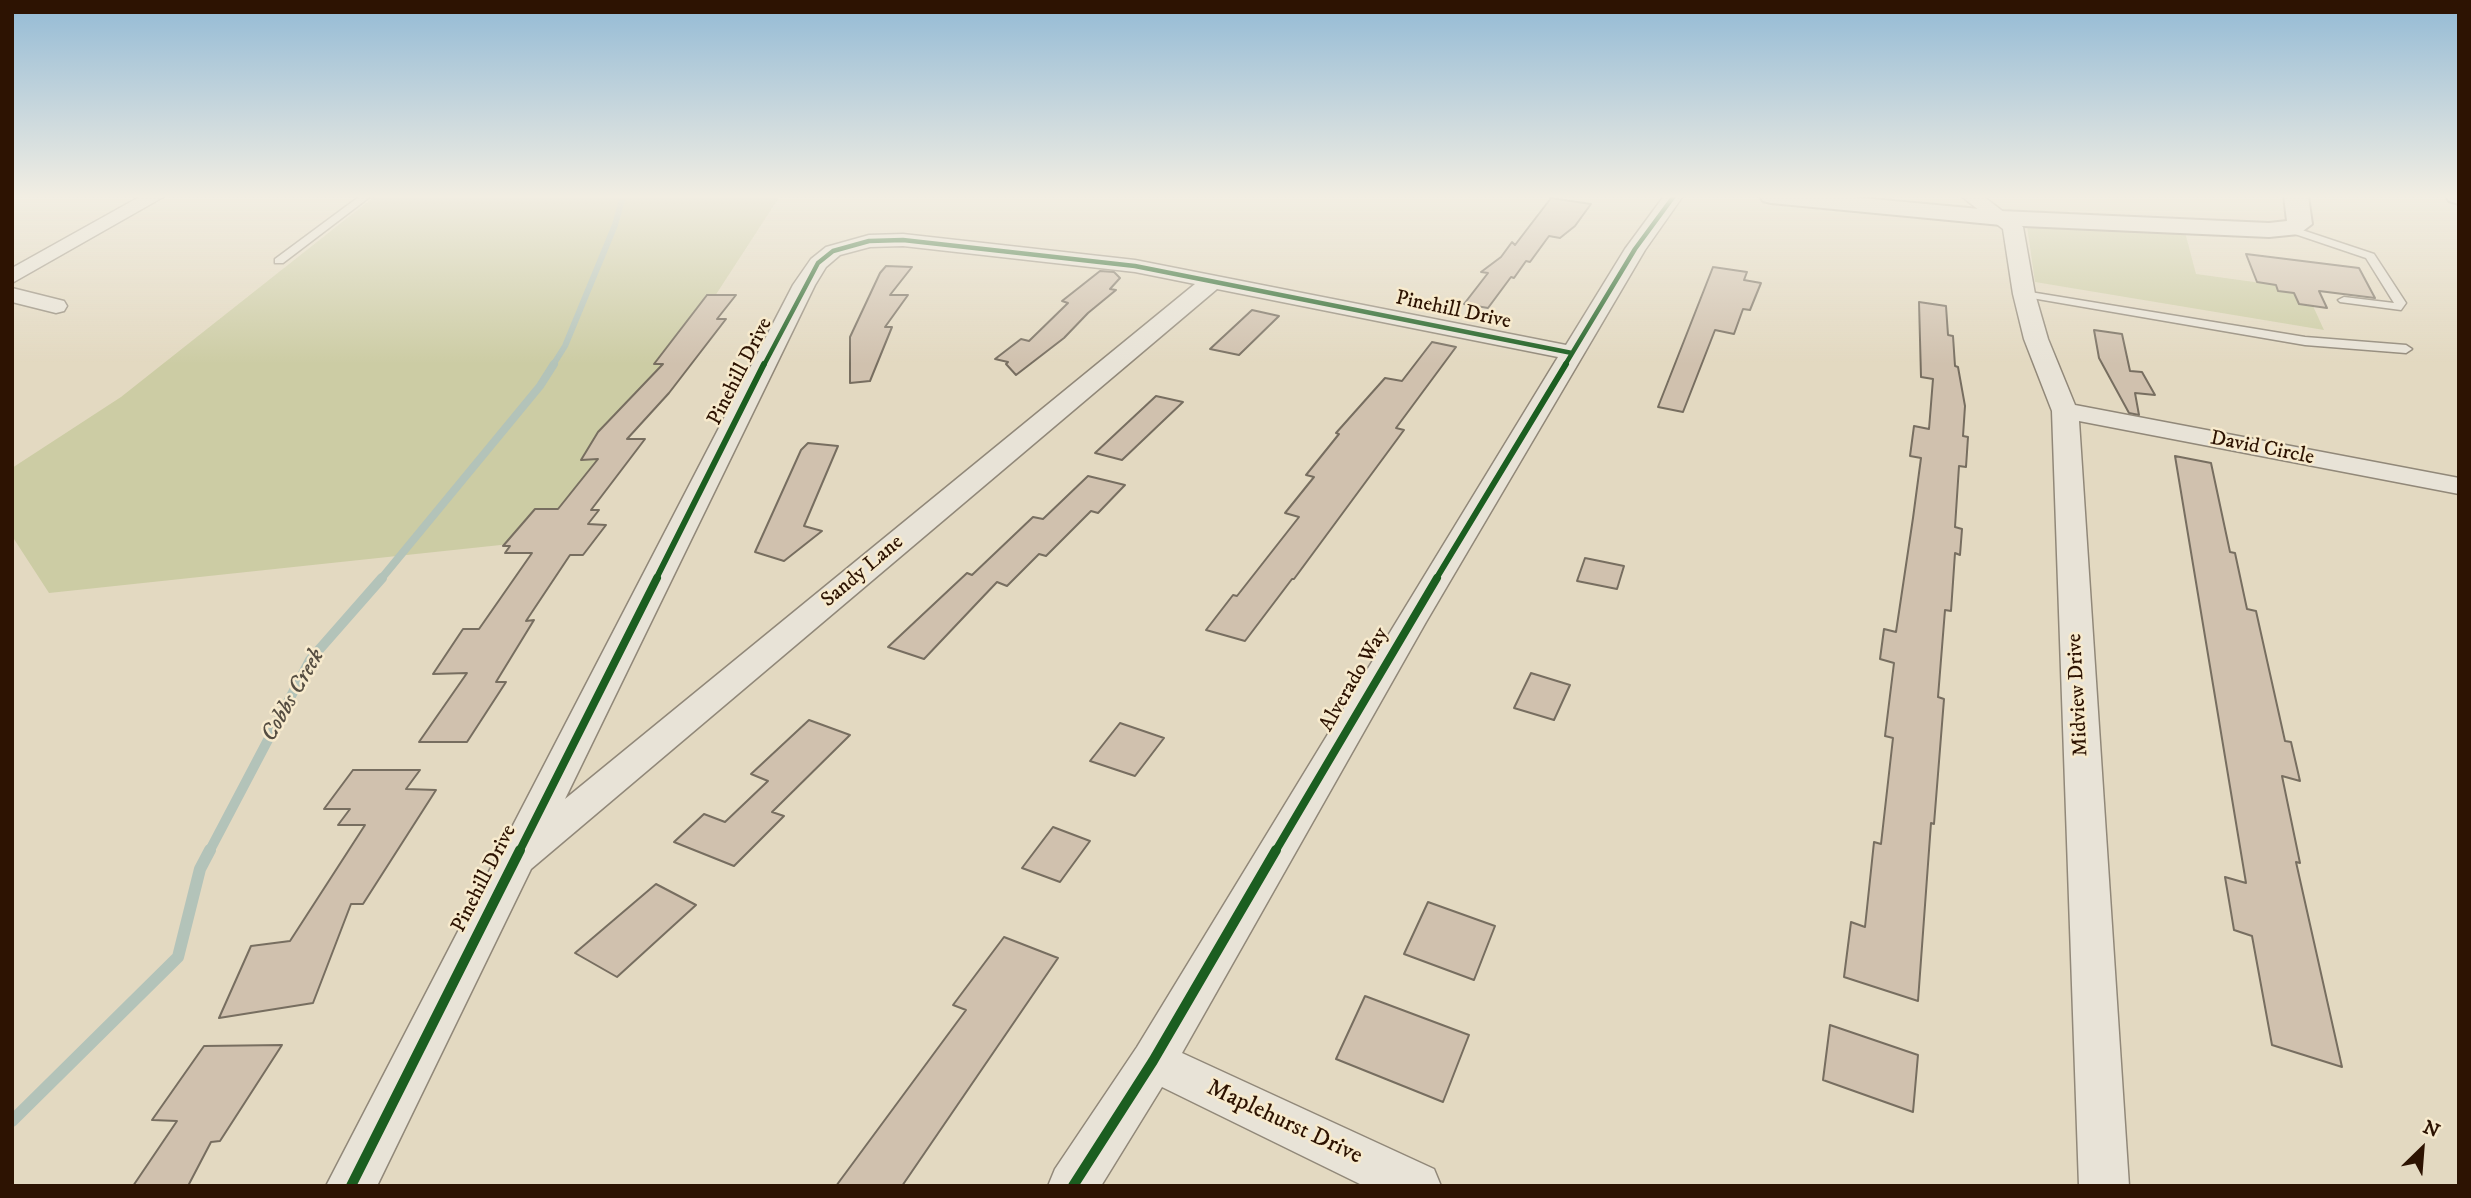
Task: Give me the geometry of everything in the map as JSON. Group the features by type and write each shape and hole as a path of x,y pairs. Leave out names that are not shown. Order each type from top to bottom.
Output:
{"street":[{"path":"12,277 57,252"},
{"name":"Pinehill Drive","path":"351,1186 818,263 832,252"},
{"name":"Pinehill Drive","path":"1009,252 1135,266 1214,280 1572,353"},
{"name":"Alverado Way","path":"1073,1186 1153,1061 1410,622 1633,252"},
{"name":"Midview Drive","path":"2017,252 2036,340 2065,411 2104,1186"},
{"name":"Sandy Lane","path":"512,864 1214,280"},
{"path":"12,295 56,306"},
{"name":"David Circle","path":"2065,411 2459,486"},
{"name":"Maplehurst Drive","path":"1153,1061 1416,1186"}],"lane":[{"path":"279,261 292,252"},
{"path":"2344,300 2397,308 2400,303 2376,262 2370,256 2358,252"},
{"path":"2024,294 2353,346 2406,349"}],"green space":[{"path":"304,252 744,252 557,539 49,593 12,536 12,468 121,397"},
{"path":"2031,252 2190,252 2196,274 2276,285 2279,291 2294,293 2299,304 2313,306 2324,330 2035,282"}],"building":[{"path":"1505,252 1537,252 1530,262 1526,261 1514,278 1511,277 1488,308 1464,304 1488,273 1481,272"},
{"path":"2246,254 2359,268 2375,298 2319,291 2327,308 2299,304 2294,293 2278,291 2276,285 2257,282"},
{"path":"886,266 912,267 890,295 908,295 885,327 892,327 870,381 850,383 850,337 880,273"},
{"path":"1713,267 1747,272 1744,280 1761,283 1750,310 1743,309 1734,334 1715,330 1683,412 1658,407"},
{"path":"1100,271 1114,272 1120,278 1110,289 1116,290 1064,338 1016,375 1006,364 1008,362 995,359 1021,339 1029,341 1068,303 1062,301"},
{"path":"707,295 736,295 717,319 726,319 669,393 627,439 645,439 591,510 599,510 588,524 606,525 583,555 570,555 526,621 534,620 496,682 506,682 467,742 419,742 467,673 433,674 463,629 479,629 532,553 505,553 510,546 503,546 535,509 558,509 598,459 581,460 598,432 663,364 654,364"},
{"path":"1919,302 1946,306 1948,335 1953,336 1955,366 1958,367 1965,406 1963,436 1968,437 1966,467 1959,466 1955,527 1962,529 1960,555 1955,553 1951,611 1945,610 1938,697 1944,699 1934,824 1931,823 1918,1001 1844,977 1851,922 1865,927 1874,842 1881,844 1893,738 1885,736 1894,663 1880,659 1884,629 1896,632 1913,518 1921,458 1910,456 1914,426 1929,429 1933,379 1921,377"},
{"path":"1252,310 1279,316 1239,355 1210,349"},
{"path":"2094,330 2122,334 2130,371 2142,372 2155,395 2135,393 2139,415 2129,413 2099,358"},
{"path":"1432,342 1456,347 1396,428 1404,430 1294,579 1245,641 1206,630 1233,595 1237,596 1299,517 1285,513 1314,477 1306,475 1339,434 1336,433 1385,378 1402,381"},
{"path":"1156,396 1183,402 1122,460 1095,453"},
{"path":"808,443 838,446 804,526 822,531 784,561 755,552 801,450"},
{"path":"2175,456 2211,463 2230,552 2235,553 2247,609 2256,611 2285,741 2291,742 2300,781 2282,776 2300,863 2296,862 2342,1067 2272,1045 2252,936 2234,930 2225,877 2246,883"},
{"path":"1088,476 1125,485 1098,513 1091,511 1046,556 1039,554 1007,586 997,582 924,659 888,647 967,573 972,575 1033,517 1043,519"},
{"path":"1585,558 1624,566 1617,589 1577,581"},
{"path":"1531,673 1570,685 1554,720 1514,708"},
{"path":"809,720 850,735 772,812 784,816 734,866 674,842 704,814 725,822 768,781 751,774"},
{"path":"1120,723 1164,738 1135,776 1090,761"},
{"path":"353,770 420,770 406,789 436,790 363,904 351,904 313,1003 219,1018 251,946 290,941 365,825 338,825 350,809 324,809"},
{"path":"1053,827 1090,841 1060,882 1022,868"},
{"path":"656,884 696,905 617,977 575,953"},
{"path":"1428,902 1495,926 1474,980 1404,954"},
{"path":"1004,937 1058,958 902,1186 836,1186 966,1010 953,1005"},
{"path":"1365,996 1469,1035 1443,1102 1336,1059"},
{"path":"1830,1025 1918,1055 1913,1112 1823,1080"},
{"path":"282,1045 220,1141 211,1142 188,1186 133,1186 177,1121 152,1120 204,1046"}],"waterway":[{"name":"Cobbs Creek","path":"553,365 565,346 604,252"},
{"name":"Cobbs Creek","path":"381,579 540,386 554,364"},
{"name":"Cobbs Creek","path":"209,852 310,660 382,578"},
{"name":"Cobbs Creek","path":"12,1121 178,957 200,869 210,850"}],"cycle path":[{"path":"351,1186 804,285 818,263 832,252"},
{"path":"1009,252 1135,266 1572,353"},
{"path":"1073,1186 1153,1061 1410,622 1633,252"}]}
